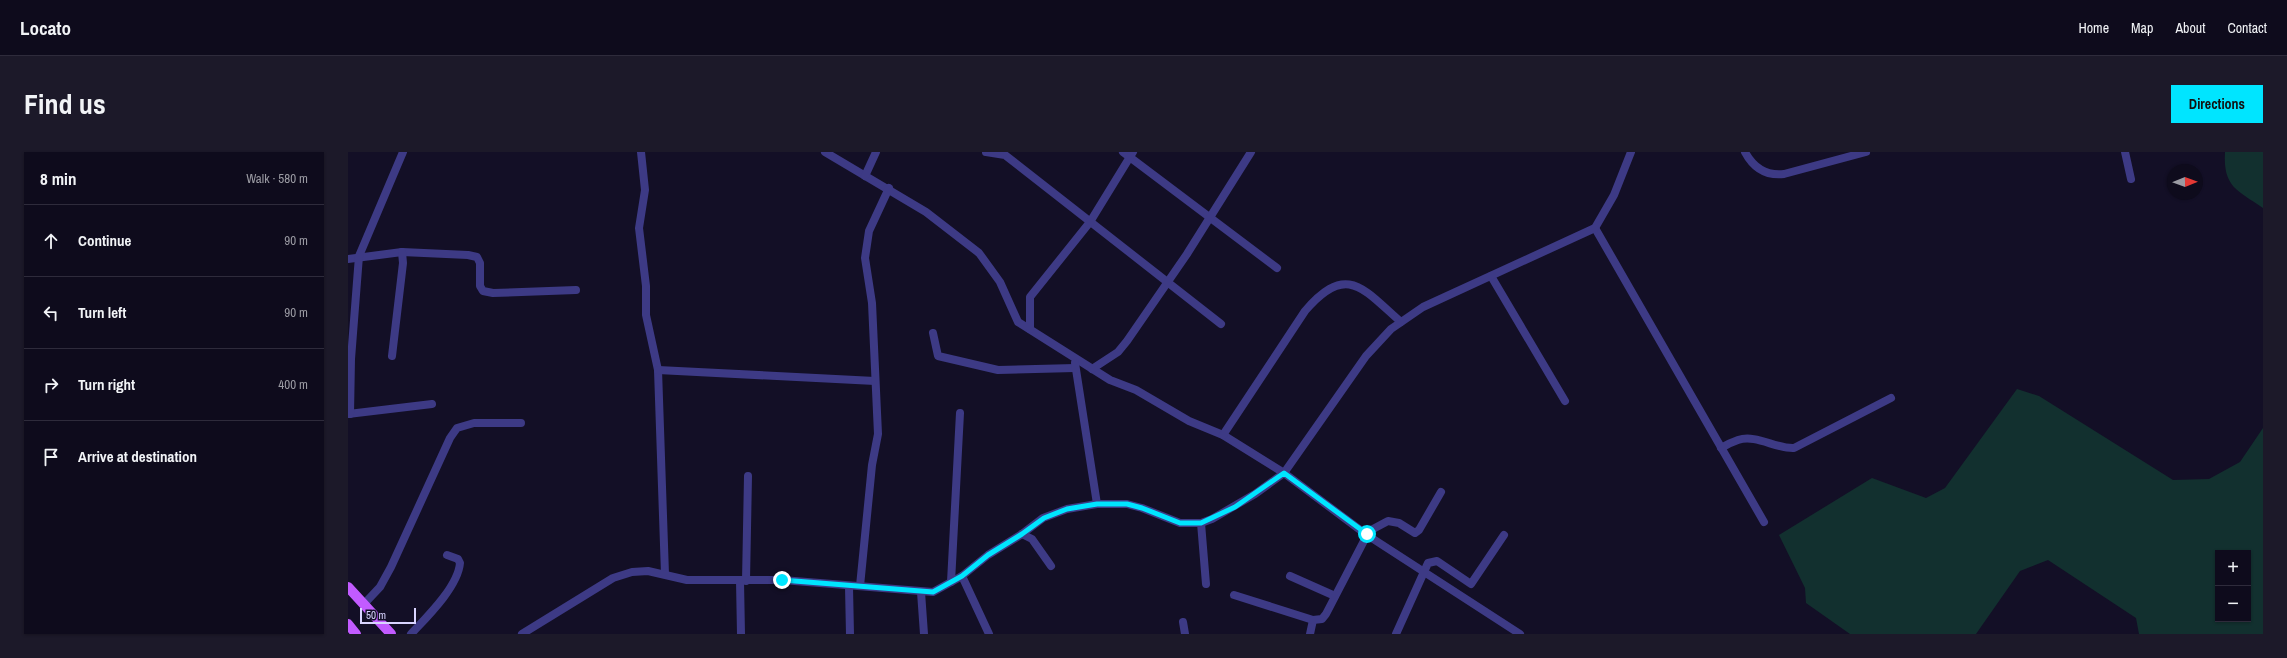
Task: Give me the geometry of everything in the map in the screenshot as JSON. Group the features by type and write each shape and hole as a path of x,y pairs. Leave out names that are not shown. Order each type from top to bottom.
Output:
{"main road":[{"path":"348,587 391,634"},
{"path":"348,624 356,634"}],"street":[{"path":"403,152 359,256 351,359 349,414 432,404"},
{"path":"641,152 645,190 639,228 646,286 646,315 658,370 665,574"},
{"path":"825,152 865,176 889,188 926,212 979,253 1000,282 1018,322 1110,380 1136,390 1189,421 1223,435 1284,473 1367,534 1520,634"},
{"path":"865,176 876,152"},
{"path":"986,152 1005,155 1221,324"},
{"path":"1092,369 1118,352 1210,218 1251,152"},
{"path":"522,634 614,578 632,572 648,571 687,580 782,580 850,587 860,586 933,592 962,576 988,555 1022,534 1044,518 1067,509 1097,504 1127,504 1142,508 1180,523 1201,523 1235,507 1284,473 1366,356 1392,329 1401,322 1424,307 1595,228 1614,195 1631,152"},
{"path":"1745,152 1757,168 1772,175 1784,174 1866,152"},
{"path":"2125,152 2131,179"},
{"path":"1030,329 1030,297 1090,222 1128,154 1277,268"},
{"path":"860,586 872,465 878,434 872,303 865,258 869,231 889,188"},
{"path":"1595,228 1764,522"},
{"path":"392,356 403,263 402,252"},
{"path":"348,259 359,256 402,252 477,257 480,263 480,286 483,291 492,293 576,290"},
{"path":"1491,276 1565,401"},
{"path":"1223,435 1305,311 1319,294 1336,285 1352,284 1365,290 1401,322"},
{"path":"933,333 938,356 998,370 1075,368"},
{"path":"1074,357 1097,504"},
{"path":"658,370 875,381"},
{"path":"1721,448 1739,439 1748,439 1784,449 1794,448 1891,398"},
{"path":"951,582 960,412"},
{"path":"364,604 380,587 391,567 450,438 458,428 474,423 521,423"},
{"path":"741,634 748,476"},
{"path":"1234,595 1313,620 1322,619 1367,534 1380,524 1388,521 1399,523 1415,533 1419,530 1441,492"},
{"path":"1201,523 1206,584"},
{"path":"1022,534 1032,539 1051,566"},
{"path":"1396,634 1423,571 1428,563 1437,561 1470,584 1504,535"},
{"path":"411,634 432,612 454,581 460,563 458,559 447,555"},
{"path":"962,576 989,634"},
{"path":"1290,576 1335,596"},
{"path":"850,587 850,634"},
{"path":"921,592 924,634"},
{"path":"1310,634 1313,620"},
{"path":"1183,622 1185,634"}],"green space":[{"path":"2225,152 2263,152 2263,208 2239,192 2229,180 2226,173"},
{"path":"2017,389 2039,396 2173,480 2209,479 2240,462 2263,428 2263,634 2139,634 2136,618 2048,560 2020,571 1976,634 1850,634 1806,603 1805,588 1779,535 1872,478 1926,498 1945,488"}],"route":[{"path":"782,580 850,587 860,586 933,592 962,576 988,555 1022,534 1044,518 1067,509 1097,504 1127,504 1142,508 1180,523 1201,523 1235,507 1284,473 1367,534"}]}
